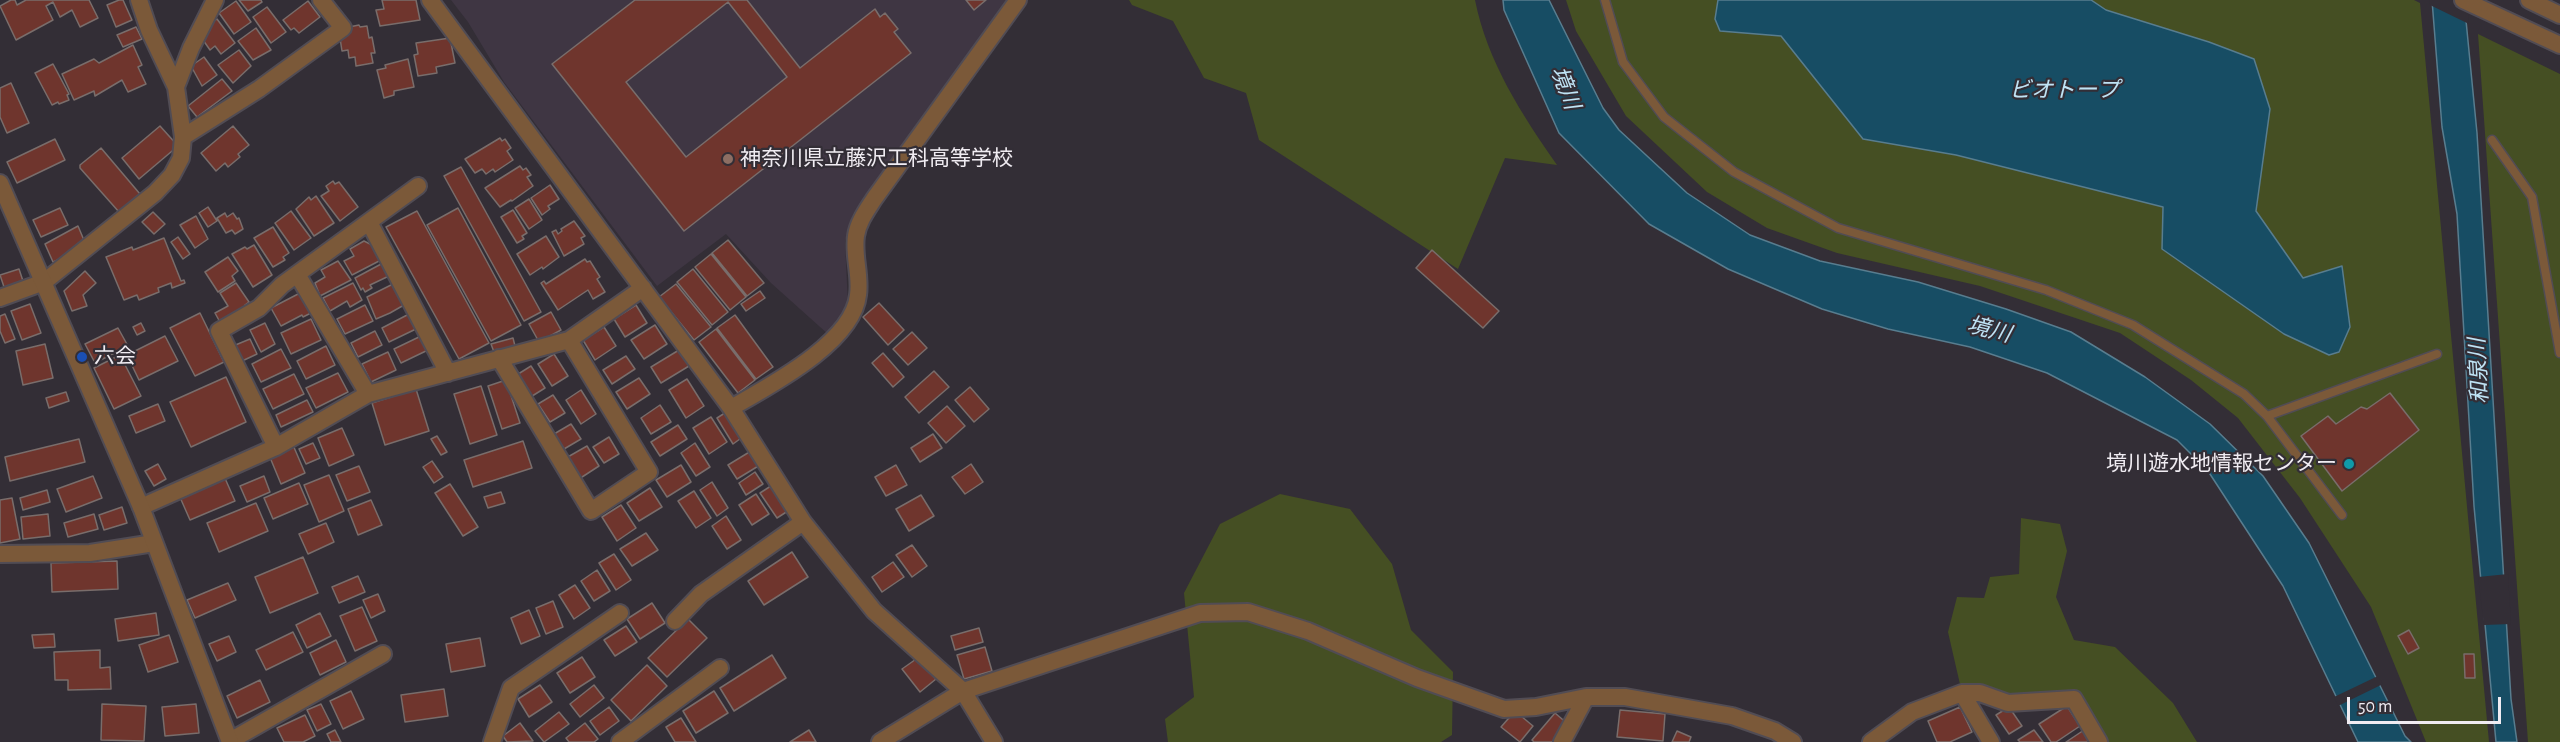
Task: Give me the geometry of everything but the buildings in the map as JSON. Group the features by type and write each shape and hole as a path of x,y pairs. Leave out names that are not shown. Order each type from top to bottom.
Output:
{"street":[{"path":"0,298 44,282 155,193 172,175 181,158 183,137 176,87 149,30 139,0"},
{"path":"176,87 191,48 215,0"},
{"path":"183,137 259,89 343,28 321,0"},
{"path":"430,0 732,408 803,522 874,611 963,691 994,742"},
{"path":"732,408 789,374 819,352 844,327 855,311 858,296 856,236 862,219 874,199 1018,0"},
{"path":"2529,0 2560,15"},
{"path":"2470,3 2560,45"},
{"path":"0,183 141,507 230,741 384,654"},
{"path":"276,447 219,331 259,308 282,285 418,186"},
{"path":"369,222 448,373"},
{"path":"297,274 368,394"},
{"path":"141,507 276,447 368,394 569,340 643,288"},
{"path":"499,358 591,511 649,472 569,340"},
{"path":"675,621 715,583 803,522"},
{"path":"0,554 90,554 154,543"},
{"path":"880,742 963,691 1200,614 1248,612 1308,631 1417,678 1504,709 1536,707 1586,697 1625,697 1732,716 1775,731 1793,742"},
{"path":"492,742 511,688 620,613"},
{"path":"620,742 720,668"},
{"path":"1871,742 1912,712 1962,693 1980,693 2008,703 2074,699 2099,742"},
{"path":"1962,693 1991,742"},
{"path":"1562,742 1586,697"}],"lane":[{"path":"1605,0 1623,62 1636,80 1664,117 1734,172 1838,228 2046,291 2133,325 2244,394 2266,416 2342,515"},
{"path":"2492,140 2532,197 2560,353"},
{"path":"2266,416 2437,354"}],"shaded area":[{"name":"神奈川県立藤沢工科高等学校","path":"451,0 1007,0 853,214 845,241 848,305 829,335 771,283 726,234 657,286 504,82 468,22"}],"green space":[{"path":"1129,0 1475,0 1488,44 1507,87 1557,165 1505,158 1458,269 1259,140 1246,93 1204,78 1173,21 1132,5"},
{"path":"1566,0 2414,0 2420,3 2489,742 2426,742 2371,607 2300,498 2238,418 2191,380 2120,333 1980,286 1837,253 1767,228 1707,192 1626,116 1576,31"},
{"path":"2478,34 2560,74 2560,742 2528,742"},
{"path":"1280,494 1350,509 1392,564 1411,630 1453,672 1452,735 1441,742 1168,742 1165,719 1194,697 1184,593 1220,524"},
{"path":"2021,518 2060,524 2067,551 2056,597 2074,640 2115,647 2173,703 2197,742 2099,742 2074,699 1962,693 1948,632 1957,597 1984,598 1990,577 2019,574"}],"water":[{"name":"境川","path":"1503,0 1549,0 1603,108 1619,130 1687,193 1750,235 1820,261 1918,282 2071,332 2145,377 2210,424 2263,476 2309,543 2405,736 2411,742 2358,742 2283,586 2208,471 2177,440 2047,373 1970,347 1888,329 1822,309 1728,269 1649,224 1559,133 1504,10"},
{"name":"ビオトープ","path":"1718,0 2091,0 2106,10 2209,42 2254,59 2270,109 2256,211 2303,278 2342,266 2350,327 2339,352 2329,355 2284,334 2162,249 2163,207 1956,155 1863,139 1781,36 1720,31 1715,19"},
{"name":"和泉川","path":"2432,0 2464,0 2477,133 2511,699 2517,742 2496,742 2474,506 2457,214 2442,127"}],"pier":[{"path":"2429,0 2467,0 2469,24 2430,5"},
{"path":"2508,574 2511,624 2484,625 2478,577"},
{"path":"2378,676 2383,684 2338,706 2334,697"}],"place":[{"name":"神奈川県立藤沢工科高等学校","path":"728,159"},
{"name":"六会","path":"82,357"},
{"name":"境川遊水地情報センター","path":"2349,464"}]}
